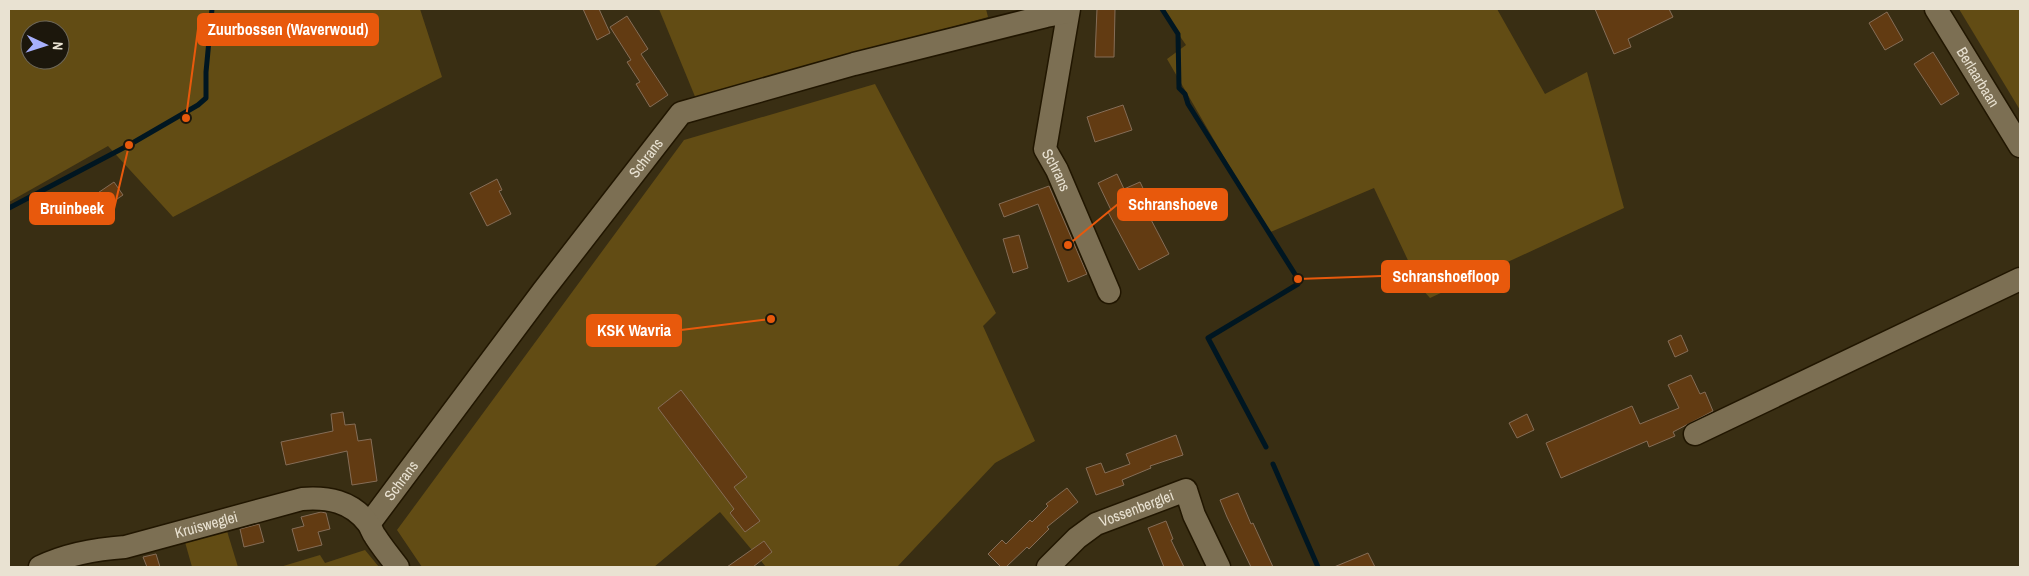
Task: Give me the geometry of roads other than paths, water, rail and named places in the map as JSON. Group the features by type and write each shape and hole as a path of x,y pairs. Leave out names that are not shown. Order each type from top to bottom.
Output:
{"street":[{"name":"Berlaarbaan","path":"1936,9 2020,146"},
{"name":"Schrans","path":"369,524 543,291 681,113 854,64 1069,10 1045,149 1057,170 1109,292"},
{"path":"1695,434 2020,279"},
{"name":"Vossenberglei","path":"1048,567 1077,538 1096,524 1186,490 1194,515 1219,567"},
{"name":"Kruisweglei","path":"40,567 56,560 97,549 125,547 302,500 321,498 341,502 355,510 369,524 398,567"}],"waterway":[{"path":"9,208 129,145 198,105 206,98 206,72 212,9"},
{"path":"1162,9 1178,34 1179,88 1185,94 1188,104 1298,279 1298,284 1208,338 1266,447"},
{"path":"1273,464 1318,567"}],"place":[{"name":"Zuurbossen (Waverwoud)","path":"186,118"},
{"name":"Bruinbeek","path":"129,145"},
{"name":"Schranshoeve","path":"1068,245"},
{"name":"Schranshoefloop","path":"1298,279"},
{"name":"KSK Wavria","path":"771,319"}]}
